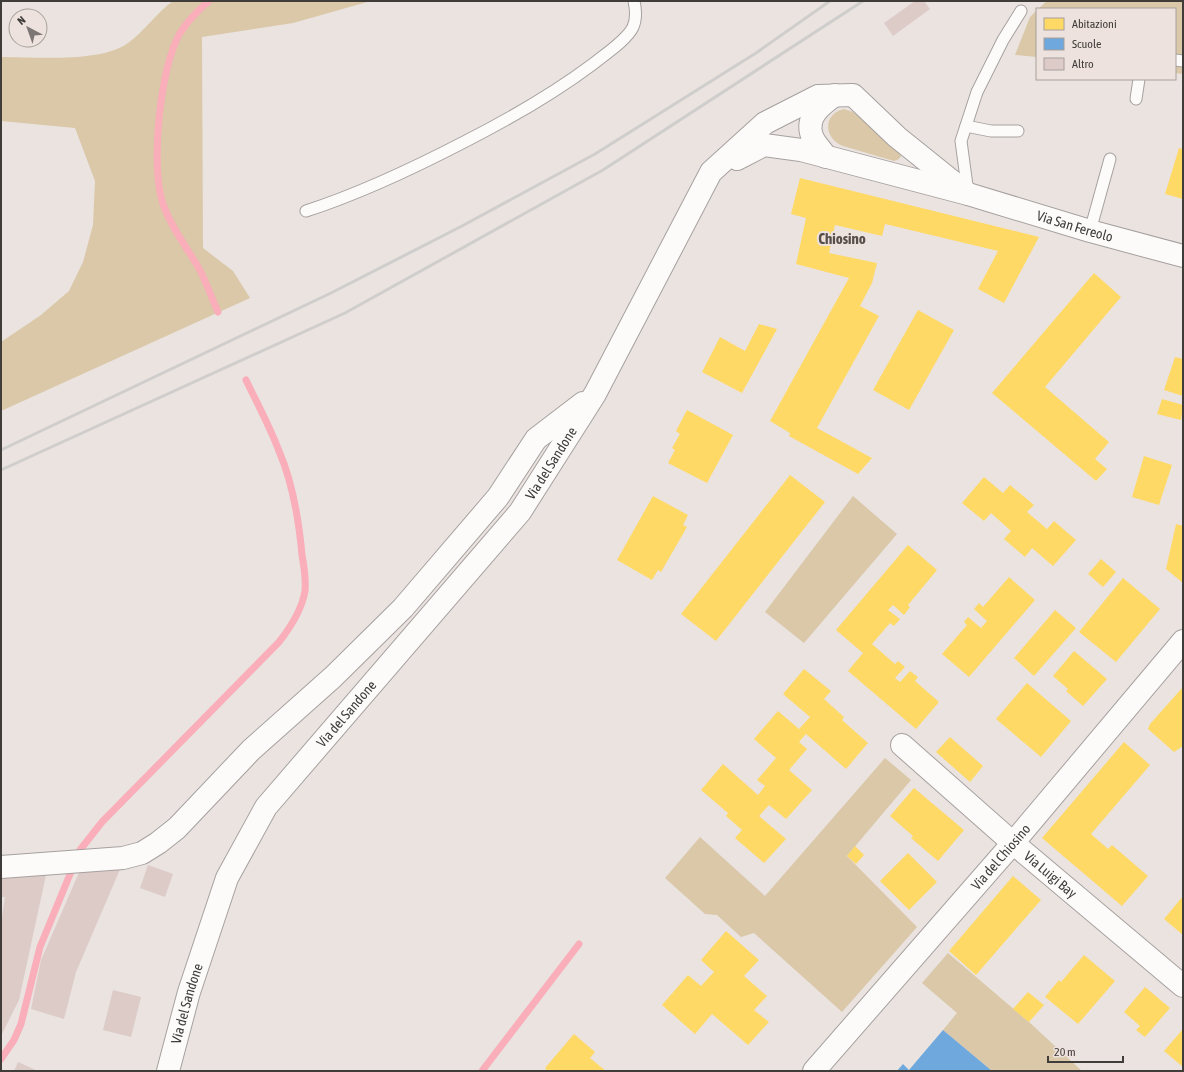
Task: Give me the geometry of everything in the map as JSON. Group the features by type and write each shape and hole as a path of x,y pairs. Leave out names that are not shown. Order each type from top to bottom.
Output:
{"street":[{"path":"711,172 765,123 818,96 853,95 897,137 968,194"},
{"path":"826,157 812,136 810,120 820,106 835,96"},
{"name":"Via San Fereolo","path":"711,172 764,145 801,150 968,194 1090,231 1183,256"},
{"name":"Via del Sandone","path":"168,1071 189,992 227,878 266,807 520,512 595,394 711,172"},
{"name":"Via del Sandone","path":"1,867 64,864 123,858 142,853 177,828 251,750 333,677 403,608 498,497 536,440 595,394"},
{"name":"Via del Chiosino","path":"814,1071 1013,843 1183,640"},
{"name":"Via Luigi Bay","path":"902,745 1013,843 1183,986"}],"lane":[{"path":"306,211 346,198 418,166 518,114 545,98 601,58 626,37 636,19 634,1"},
{"path":"968,194 961,141 977,92 1003,40 1021,11"},
{"path":"1136,99 1139,80"},
{"path":"966,126 991,131 1018,131"},
{"path":"1090,231 1110,159"}],"shaded area":[{"path":"173,1 371,1 293,23 202,37 203,248 233,271 250,298 1,411 1,342 41,315 69,291 83,262 93,225 95,181 75,128 1,121 1,57 67,58 102,54 128,43"},
{"path":"1047,1 1183,1 1183,74 1176,73 1176,8 1039,8"},
{"path":"1036,11 1036,57 1015,55 1030,17"},
{"path":"844,109 853,112 898,150 901,156 899,159 894,161 837,143 829,133 829,121 837,112"},
{"path":"853,496 897,534 804,643 765,612"},
{"path":"885,758 911,780 847,856 917,927 842,1012 754,933 741,937 717,915 705,914 665,878 700,837 765,896"},
{"path":"948,953 1029,1022 1082,1071 992,1071 943,1030 957,1013 922,983"}],"building: Abitazioni":[{"path":"1179,148 1183,149 1183,199 1165,194"},
{"path":"800,178 1039,237 1004,303 978,289 998,251 885,224 882,236 835,225 829,253 877,263 872,283 860,306 879,316 817,428 872,458 858,474 789,436 790,433 770,421 849,278 796,264 806,218 791,214"},
{"path":"1094,273 1121,297 1045,387 1109,442 1095,459 1107,469 1096,481 992,393"},
{"path":"918,310 954,330 909,410 873,390"},
{"path":"759,324 777,329 742,393 702,372 720,337 745,351"},
{"path":"1175,357 1183,359 1183,396 1164,390"},
{"path":"1162,399 1183,405 1181,420 1157,414"},
{"path":"687,410 733,435 707,483 668,463 675,450 672,448 680,434 676,431"},
{"path":"1144,456 1172,465 1159,505 1132,497"},
{"path":"790,475 825,502 716,641 681,614"},
{"path":"984,477 1003,493 1010,485 1034,505 1027,512 1047,529 1054,521 1076,540 1053,566 1032,548 1025,557 1004,539 1011,531 991,513 984,521 962,503"},
{"path":"653,496 688,515 683,525 687,527 661,572 658,570 652,580 617,560"},
{"path":"1176,524 1183,526 1183,583 1166,569"},
{"path":"908,545 937,570 908,605 910,607 904,615 893,605 888,610 900,619 894,626 890,623 872,644 895,664 898,661 905,667 895,678 900,682 910,671 918,677 915,681 939,702 916,729 848,671 863,653 836,630"},
{"path":"1101,559 1116,572 1103,587 1088,574"},
{"path":"1009,577 1035,600 969,677 942,654 967,625 964,622 968,617 981,628 987,621 974,609 979,603 983,607"},
{"path":"1123,578 1160,609 1116,662 1079,632"},
{"path":"1055,610 1076,628 1034,676 1014,658"},
{"path":"1074,651 1107,679 1083,706 1066,691 1068,689 1053,676"},
{"path":"804,669 831,691 824,699 844,717 842,720 868,743 846,769 806,734 799,742 807,749 789,770 812,790 786,819 769,805 759,816 786,839 764,863 735,838 742,830 726,816 728,813 701,790 723,764 758,795 765,786 757,780 776,758 754,739 778,711 799,729 810,717 783,694"},
{"path":"1027,683 1071,721 1041,757 996,719"},
{"path":"1183,687 1183,746 1174,752 1148,729 1150,724"},
{"path":"950,737 983,766 970,782 936,752"},
{"path":"1124,742 1150,765 1091,834 1108,849 1112,845 1148,876 1122,906 1042,838"},
{"path":"914,788 964,830 938,861 911,838 913,836 890,816"},
{"path":"855,846 864,855 856,864 847,856"},
{"path":"908,853 937,882 909,910 880,881"},
{"path":"1013,876 1041,900 976,975 949,951"},
{"path":"1183,896 1183,935 1164,919"},
{"path":"726,931 759,960 744,976 767,996 754,1010 769,1022 748,1045 712,1014 695,1034 662,1005 688,975 701,986 714,972 701,960"},
{"path":"1084,955 1115,981 1078,1024 1045,997 1059,980 1061,982"},
{"path":"1145,987 1170,1008 1145,1037 1136,1030 1140,1026 1124,1012"},
{"path":"1028,992 1044,1005 1029,1022 1013,1009"},
{"path":"1183,1029 1183,1067 1164,1051"},
{"path":"574,1034 595,1052 590,1058 606,1071 548,1071 545,1068"}],"building: Scuole":[{"path":"943,1030 992,1071 897,1071 903,1064 909,1070"}],"building: Altro":[{"path":"915,1 924,1 930,9 893,36 884,23"},
{"path":"148,865 173,874 165,897 140,888"},
{"path":"121,867 76,972 64,1019 31,1009 41,960 81,868"},
{"path":"1,875 46,875 19,1000 1,1036 1,923 5,897 1,897"},
{"path":"113,990 141,997 131,1037 103,1030"},
{"path":"18,1062 38,1071 14,1071"}],"waterway":[{"path":"209,1 186,24 173,49 162,92 157,143 157,166 159,187 166,212 200,271 218,312"},
{"path":"1,1059 14,1040 21,1024 40,947 80,850 102,822 279,642 301,605 305,591 305,573 297,516 288,475 268,424 246,380"},
{"path":"482,1071 579,944"}],"railway":[{"path":"1,450 331,293 462,226 595,154 756,53 830,1"},
{"path":"1,470 345,313 603,170 863,1"}],"district":[{"name":"Chiosino","path":"842,239"}]}
